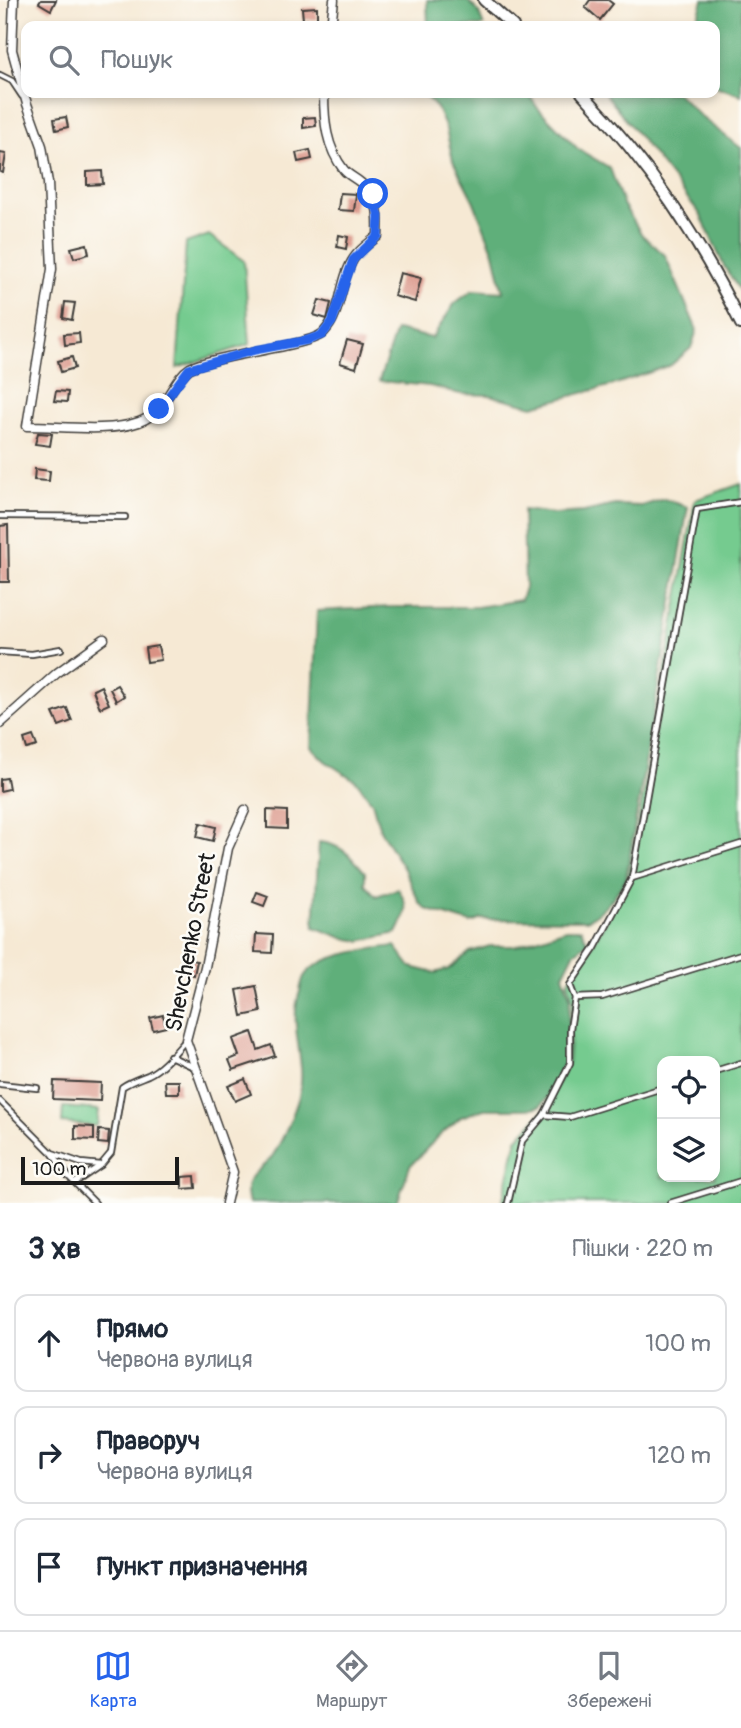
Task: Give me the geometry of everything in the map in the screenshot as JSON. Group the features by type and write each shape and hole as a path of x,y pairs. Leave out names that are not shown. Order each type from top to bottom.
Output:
{"street":[{"path":"14,0 12,50 21,82"},
{"path":"332,21 334,0"},
{"path":"484,0 507,21"},
{"path":"25,98 42,146 48,183 52,269 27,426 114,427 141,421 159,409 189,369 255,350 308,340 322,335 332,322 353,260 378,236 379,216 373,194 345,172 335,155 324,128 324,98"},
{"path":"587,98 607,119 679,213 712,266 741,324"},
{"path":"0,724 57,673 104,639"},
{"name":"Shevchenko Street","path":"226,1203 233,1172 186,1040 205,967 228,848 245,810"}],"lane":[{"path":"0,75 12,81 21,95"},
{"path":"23,98 27,104"},
{"path":"508,1203 522,1141 544,1115 570,1063 570,1029 575,998 570,985 595,948 632,878 697,509 741,502"},
{"path":"0,516 125,517"},
{"path":"0,652 32,654 61,649"},
{"path":"632,878 741,844"},
{"path":"575,998 602,997 741,954"},
{"path":"76,1182 101,1165 111,1153 122,1087 135,1078 148,1075 186,1040"},
{"path":"170,1056 197,1068"},
{"path":"720,1069 741,1063"},
{"path":"0,1084 37,1087"},
{"path":"544,1115 570,1118 657,1090"},
{"path":"0,1101 52,1153 68,1176 95,1203"},
{"path":"52,1153 81,1163 101,1165"},
{"path":"670,1203 741,1181"}],"green space":[{"path":"427,0 467,0 478,11 482,21 428,21"},
{"path":"703,0 741,0 741,95 720,88 720,21 697,21"},
{"path":"427,98 531,98 578,149 610,168 623,204 642,235 665,255 697,330 691,348 671,365 613,385 533,406 489,395 460,394 430,386 379,381 396,330 432,338 455,303 473,290 503,292 494,253 473,200 453,161 446,129 437,108"},
{"path":"609,98 682,98 701,117 741,148 741,293 724,266 700,214"},
{"path":"209,235 244,261 250,344 177,368 186,243"},
{"path":"741,484 741,1203 502,1203 517,1139 544,1110 568,1063 573,1001 568,982 601,930 629,876 695,500"},
{"path":"664,499 688,507 626,878 610,902 587,920 482,919 471,923 426,909 419,902 404,869 380,830 372,802 356,781 325,761 311,747 317,611 391,607 477,607 521,600 525,587 523,510 554,514 584,512 615,505 642,506"},
{"path":"319,842 334,845 350,856 365,872 365,884 376,896 398,889 404,900 405,911 397,933 360,941 314,927"},
{"path":"566,929 581,929 588,943 574,953 563,975 570,997 566,1061 549,1095 540,1106 528,1109 484,1109 461,1117 410,1166 397,1203 249,1203 247,1186 254,1174 277,1149 299,1096 301,1070 296,1031 297,1005 303,978 312,968 334,957 395,946 411,967 435,973 449,969 470,952 490,946 516,946"},
{"path":"63,1107 99,1110 97,1126 62,1123"}],"building":[{"path":"41,0 56,0 51,10 39,3"},
{"path":"590,0 608,0 613,4 600,20 585,7"},
{"path":"317,7 317,19 303,20 302,8"},
{"path":"66,117 68,127 56,130 54,119"},
{"path":"315,117 316,126 303,128 303,118"},
{"path":"310,150 312,159 298,162 296,153"},
{"path":"0,153 6,154 3,173 0,172"},
{"path":"102,171 103,184 87,185 87,172"},
{"path":"340,193 356,194 354,211 338,210"},
{"path":"339,235 348,237 346,249 337,247"},
{"path":"87,244 89,254 74,258 71,248"},
{"path":"400,273 421,278 415,302 394,296"},
{"path":"319,300 331,303 327,319 314,315"},
{"path":"65,302 75,303 72,320 63,318"},
{"path":"79,333 80,343 65,345 64,334"},
{"path":"347,340 363,344 356,368 340,363"},
{"path":"72,357 75,368 61,372 58,361"},
{"path":"56,391 68,392 67,402 54,401"},
{"path":"38,433 52,434 50,446 35,444"},
{"path":"35,469 50,471 49,481 34,480"},
{"path":"8,525 9,582 0,582 0,526"},
{"path":"158,646 161,660 147,662 145,648"},
{"path":"117,685 124,696 116,701 110,689"},
{"path":"101,686 109,704 100,708 93,690"},
{"path":"67,708 72,721 59,726 53,713"},
{"path":"33,736 37,746 27,749 24,739"},
{"path":"7,778 9,789 0,791 0,779"},
{"path":"267,810 287,811 287,829 267,828"},
{"path":"200,823 216,827 213,841 197,837"},
{"path":"257,892 268,896 264,906 253,902"},
{"path":"256,934 273,935 272,953 255,952"},
{"path":"184,959 197,961 194,975 181,972"},
{"path":"256,986 261,1012 242,1016 237,990"},
{"path":"163,1015 166,1027 153,1030 150,1018"},
{"path":"252,1032 258,1050 271,1045 275,1056 233,1070 229,1060 239,1056 233,1039"},
{"path":"245,1079 251,1094 235,1101 228,1086"},
{"path":"54,1081 101,1083 100,1101 53,1099"},
{"path":"165,1081 179,1081 179,1093 166,1093"},
{"path":"75,1126 94,1127 94,1140 75,1139"},
{"path":"99,1130 109,1131 108,1144 98,1143"},
{"path":"195,1176 196,1188 182,1189 182,1177"}],"route":[{"path":"159,409 189,369 322,335 332,322 353,260 378,236 379,216 373,194"}]}
